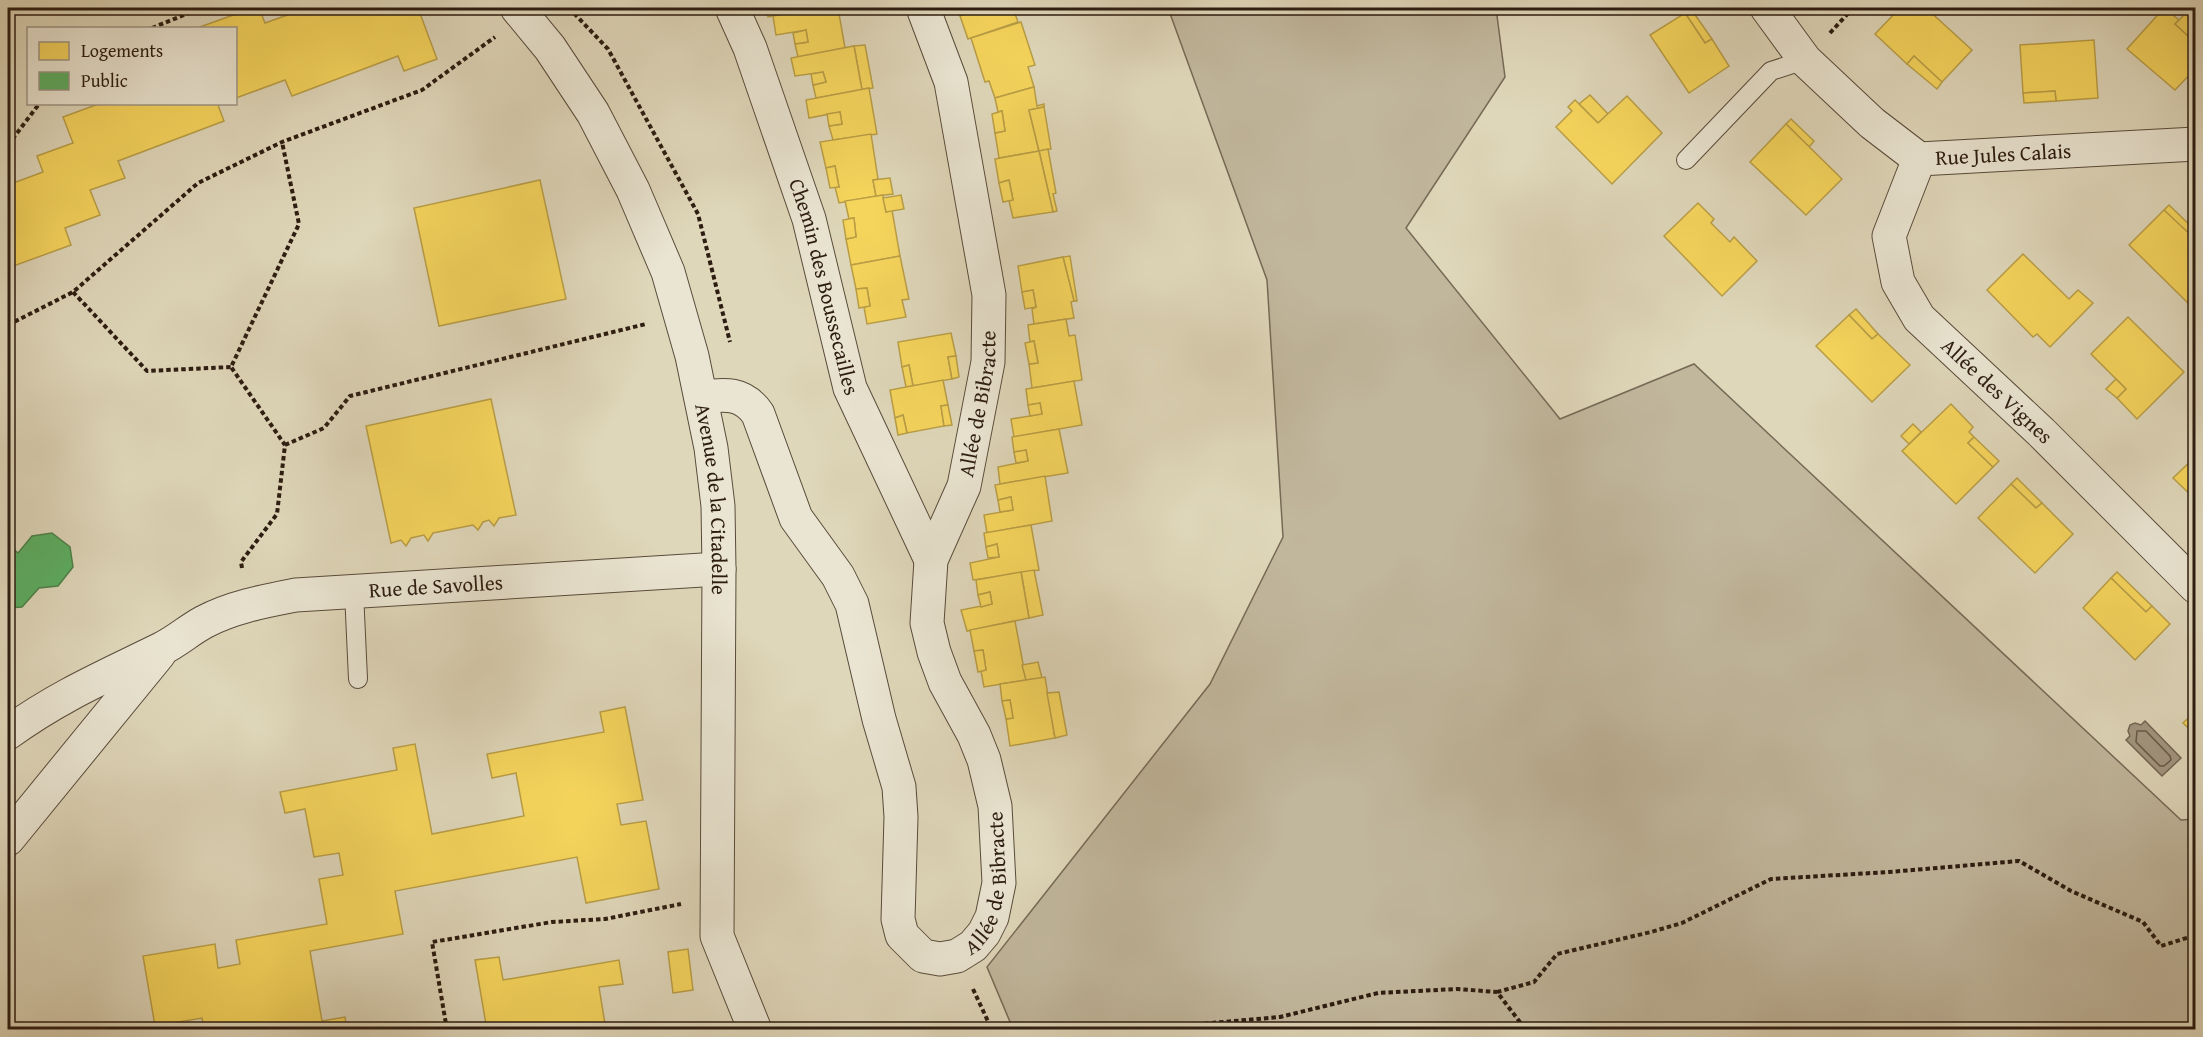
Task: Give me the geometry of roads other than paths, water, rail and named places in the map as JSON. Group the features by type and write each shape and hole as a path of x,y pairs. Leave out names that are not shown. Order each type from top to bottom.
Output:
{"street":[{"name":"Chemin des Boussecailles","path":"732,8 750,48 809,219 850,388 931,560"},
{"name":"Allée de Bibracte","path":"701,397 726,394 743,399 752,405 758,414 796,518 845,588 852,604 879,719 899,787 901,817 898,919 902,935 923,956 940,960 957,956 973,946 984,933 992,916 999,883 998,831 995,806 984,760 945,682 927,623 931,560 964,486 988,362 989,295 951,82 923,8"},
{"name":"Rue Jules Calais","path":"1767,8 1805,60 1872,123 1920,159 2196,144"},
{"name":"Avenue de la Citadelle","path":"521,12 571,79 593,113 633,190 659,251 681,316 701,397 711,448 718,506 720,569 717,936 755,1029"},
{"name":"Allée des Vignes","path":"1920,159 1889,237 1898,282 1919,318 2041,432 2196,586"},
{"name":"Rue de Savolles","path":"8,734 36,712 75,690 164,648 205,622 249,604 296,595 720,569"},
{"name":"Rue de Savolles","path":"8,839 164,648"}],"lane":[{"path":"1686,160 1771,71 1805,60"},
{"path":"354,592 358,679"}],"water":[{"path":"2145,721 2181,758 2162,776 2126,740 2130,736 2128,731 2130,725 2135,723 2141,725"}]}
